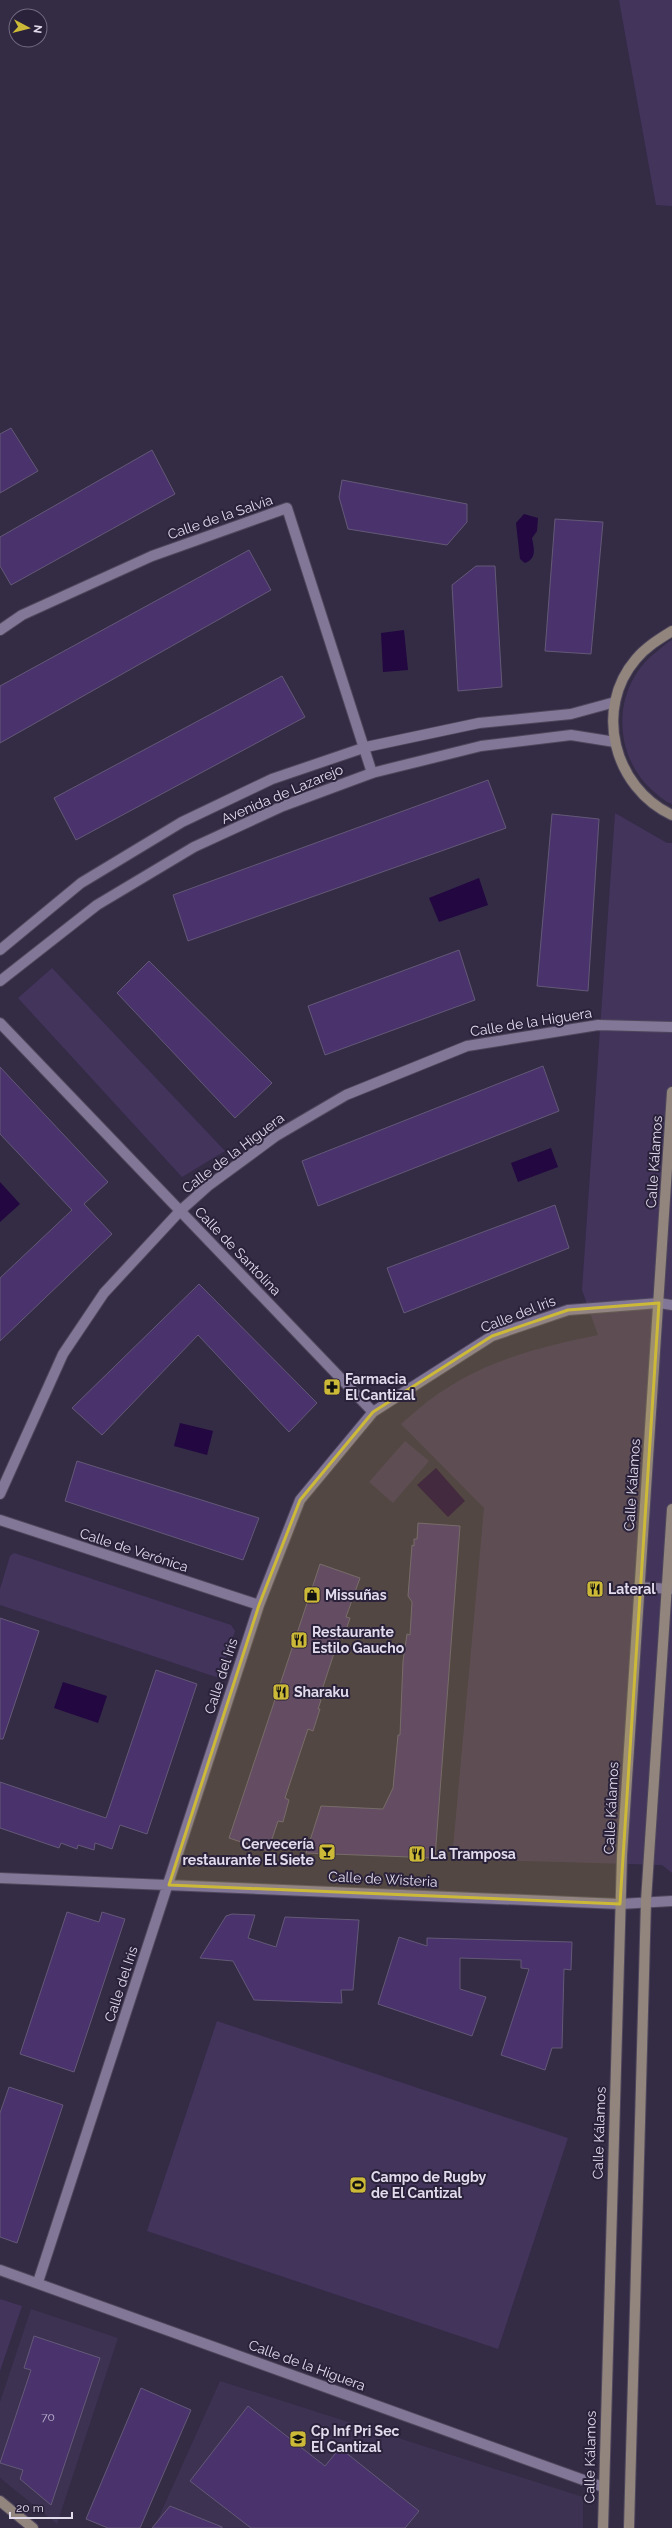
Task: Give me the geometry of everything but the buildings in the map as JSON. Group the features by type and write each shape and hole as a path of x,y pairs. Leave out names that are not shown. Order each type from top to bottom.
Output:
{"main road":[{"path":"672,631 653,642 635,659 623,679 615,702 613,722 614,742 623,768 639,791 659,809 672,815"},
{"name":"Calle Kálamos","path":"603,2528 620,1904 638,1587 659,1303 672,1092"},
{"path":"629,2528 646,1901 669,1588 672,1509"},
{"path":"0,2501 33,2528"}],"street":[{"name":"Calle de la Salvia","path":"0,630 22,614 152,556 287,508 366,747 372,773"},
{"name":"Avenida de Lazarejo","path":"0,950 81,883 182,822 272,779 366,747 479,723 571,714 615,702"},
{"name":"Avenida de Lazarejo","path":"0,982 97,905 194,847 283,806 372,773 481,746 571,735 614,742"},
{"name":"Calle de Santolina","path":"0,1023 373,1412"},
{"name":"Calle de la Higuera","path":"0,1494 63,1354 104,1293 180,1211 208,1186 276,1136 346,1095 467,1046 598,1025 672,1027"},
{"name":"Calle del Iris","path":"38,2282 169,1885 259,1605 300,1500 373,1412 492,1336 568,1310 659,1303 672,1305"},
{"name":"Calle de Verónica","path":"0,1520 259,1605"},
{"path":"638,1587 669,1588"},
{"name":"Calle de Wisteria","path":"0,1878 620,1904 646,1901 672,1901"},
{"name":"Calle de la Higuera","path":"0,2270 38,2282 603,2487"}],"highlighted area":[{"path":"659,1303 620,1904 169,1885 259,1605 300,1500 373,1412 492,1336 568,1310"}],"shaded area":[{"path":"619,0 672,0 672,206 656,205"},
{"path":"524,514 538,518 537,531 532,538 534,553 531,559 525,563 520,559 516,523"},
{"path":"404,630 408,670 383,672 381,633"},
{"path":"672,640 672,804 664,800 652,790 639,775 630,758 624,740 622,721 625,702 631,684 641,667 665,644"},
{"path":"615,813 667,843 672,843 672,1873 662,1865 452,1859 484,1508 401,1424 438,1394 480,1370 538,1349 598,1335 582,1290"},
{"path":"479,878 488,905 439,922 429,898"},
{"path":"52,968 225,1151 182,1177 18,998"},
{"path":"551,1148 558,1167 518,1182 511,1163"},
{"path":"0,1182 20,1204 0,1222"},
{"path":"180,1423 213,1431 207,1455 174,1446"},
{"path":"405,1441 429,1461 393,1503 369,1482"},
{"path":"436,1468 465,1501 448,1517 417,1485"},
{"path":"14,1553 231,1625 235,1631 219,1678 0,1605 0,1589 10,1556"},
{"path":"63,1682 107,1696 98,1723 54,1708"},
{"name":"Campo de Rugby de El Cantizal","path":"217,2021 568,2138 498,2349 147,2231"},
{"path":"0,2299 22,2306 0,2371"},
{"path":"31,2309 118,2338 57,2524 0,2478 0,2402"},
{"name":"Cp Inf Pri Sec El Cantizal","path":"220,2381 583,2497 583,2528 154,2528"}],"place":[{"name":"Farmacia El Cantizal","path":"332,1387"},
{"name":"Lateral","path":"595,1589"},
{"name":"Missuñas","path":"312,1595"},
{"name":"Restaurante Estilo Gaucho","path":"299,1640"},
{"name":"Sharaku","path":"281,1692"},
{"name":"Cervecería restaurante El Siete","path":"327,1852"},
{"name":"La Tramposa","path":"417,1854"},
{"name":"Campo de Rugby de El Cantizal","path":"358,2185"},
{"name":"Cp Inf Pri Sec El Cantizal","path":"298,2439"}]}
